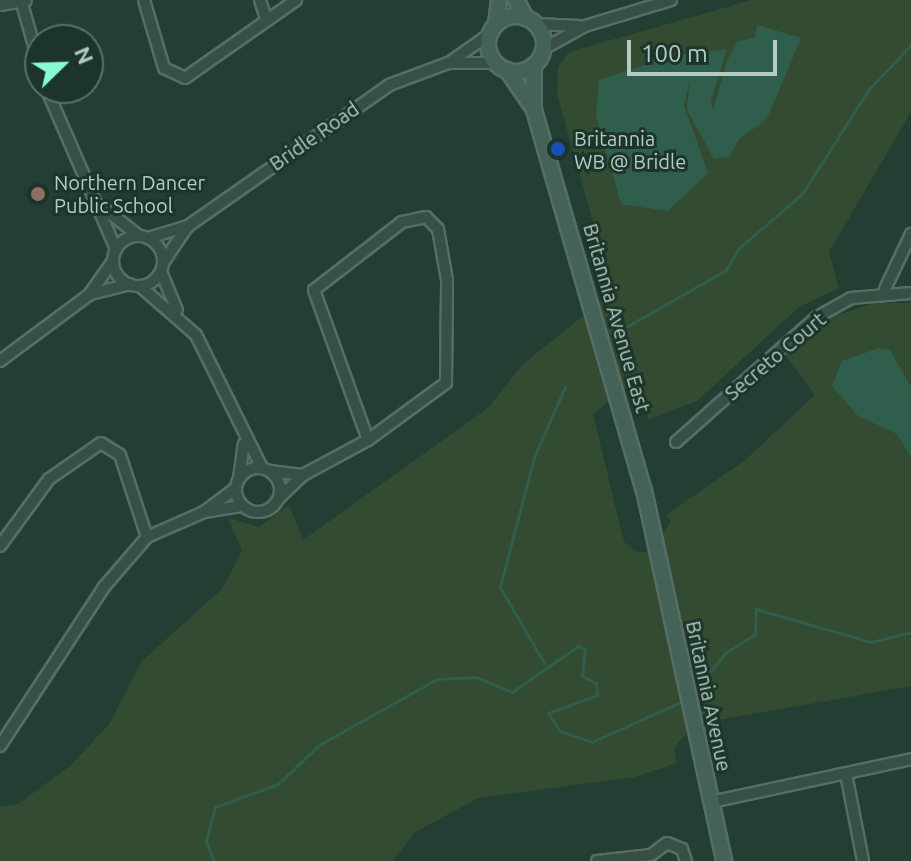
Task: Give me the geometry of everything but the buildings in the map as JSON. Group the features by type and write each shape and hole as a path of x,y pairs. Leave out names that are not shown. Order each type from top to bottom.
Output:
{"street":[{"path":"144,0 164,68 178,78 296,0"},
{"path":"260,0 266,19"},
{"path":"499,0 493,29 501,67 534,65 543,49 585,26 671,0"},
{"path":"516,0 543,49"},
{"path":"0,5 24,1 30,24"},
{"path":"493,29 530,21 585,26"},
{"name":"Bridle Road","path":"116,249 144,237 188,226 367,98 448,63 493,29"},
{"name":"Bridle Road","path":"448,63 501,67"},
{"name":"Britannia Avenue East","path":"534,65 534,110 655,539"},
{"name":"Britannia Avenue East","path":"501,67 534,110"},
{"path":"0,361 89,295 113,261 116,249 104,209 70,151 52,104"},
{"path":"104,209 144,237 162,267 180,315 210,361 244,442 266,469 279,498"},
{"path":"0,746 104,587 147,537 204,512 242,506 264,512 303,475 368,440 441,389 451,372 445,258 436,223 426,217 410,217 314,290 368,440"},
{"name":"Bridle Road","path":"136,286 162,267 188,226"},
{"path":"911,234 885,289 911,293"},
{"path":"113,261 136,286 180,315"},
{"path":"89,295 136,286"},
{"name":"Secreto Court","path":"676,442 817,317 885,289"},
{"path":"242,506 237,483 244,442"},
{"path":"0,546 49,479 101,443 120,455 147,537"},
{"path":"204,512 237,483 266,469 303,475"},
{"name":"Britannia Avenue","path":"655,539 724,861"},
{"path":"711,802 911,759"},
{"path":"846,774 863,861"},
{"path":"597,861 652,858 673,843 686,861"}],"shaded area":[{"path":"752,0 911,0 911,112 829,252 839,288 799,307 697,401 649,419 637,380 593,414 624,542 639,553 652,551 671,521 666,515 744,461 815,395 784,354 832,317 875,303 911,303 911,686 713,721 710,708 674,748 677,763 635,777 478,798 414,833 393,861 0,861 0,807 18,804 70,766 110,723 141,662 223,588 242,551 228,518 259,527 289,505 303,540 488,408 523,364 613,292 557,94 558,67 569,52"},
{"path":"757,25 801,38 767,119 739,139 729,157 714,159 687,110 690,79 684,105 708,173 668,211 621,204 596,116 599,80 674,55 727,49 711,100 713,110 727,61 737,42 755,37"},
{"path":"879,348 890,350 911,387 911,457 897,434 858,416 832,386 842,361"}],"waterway":[{"path":"626,327 726,270 738,249 802,194 869,89 911,45"},
{"path":"544,663 500,587 534,457 565,387"},
{"path":"692,694 725,653 755,634 756,609 871,642 911,632"},
{"path":"214,861 206,841 215,807 278,784 319,745 437,679 476,677 512,692 578,646 585,649 582,676 596,683 597,695 548,713 560,731 592,742 683,701"}],"place":[{"name":"Britannia WB @ Bridle","path":"558,149"},
{"name":"Northern Dancer Public School","path":"38,194"}]}
